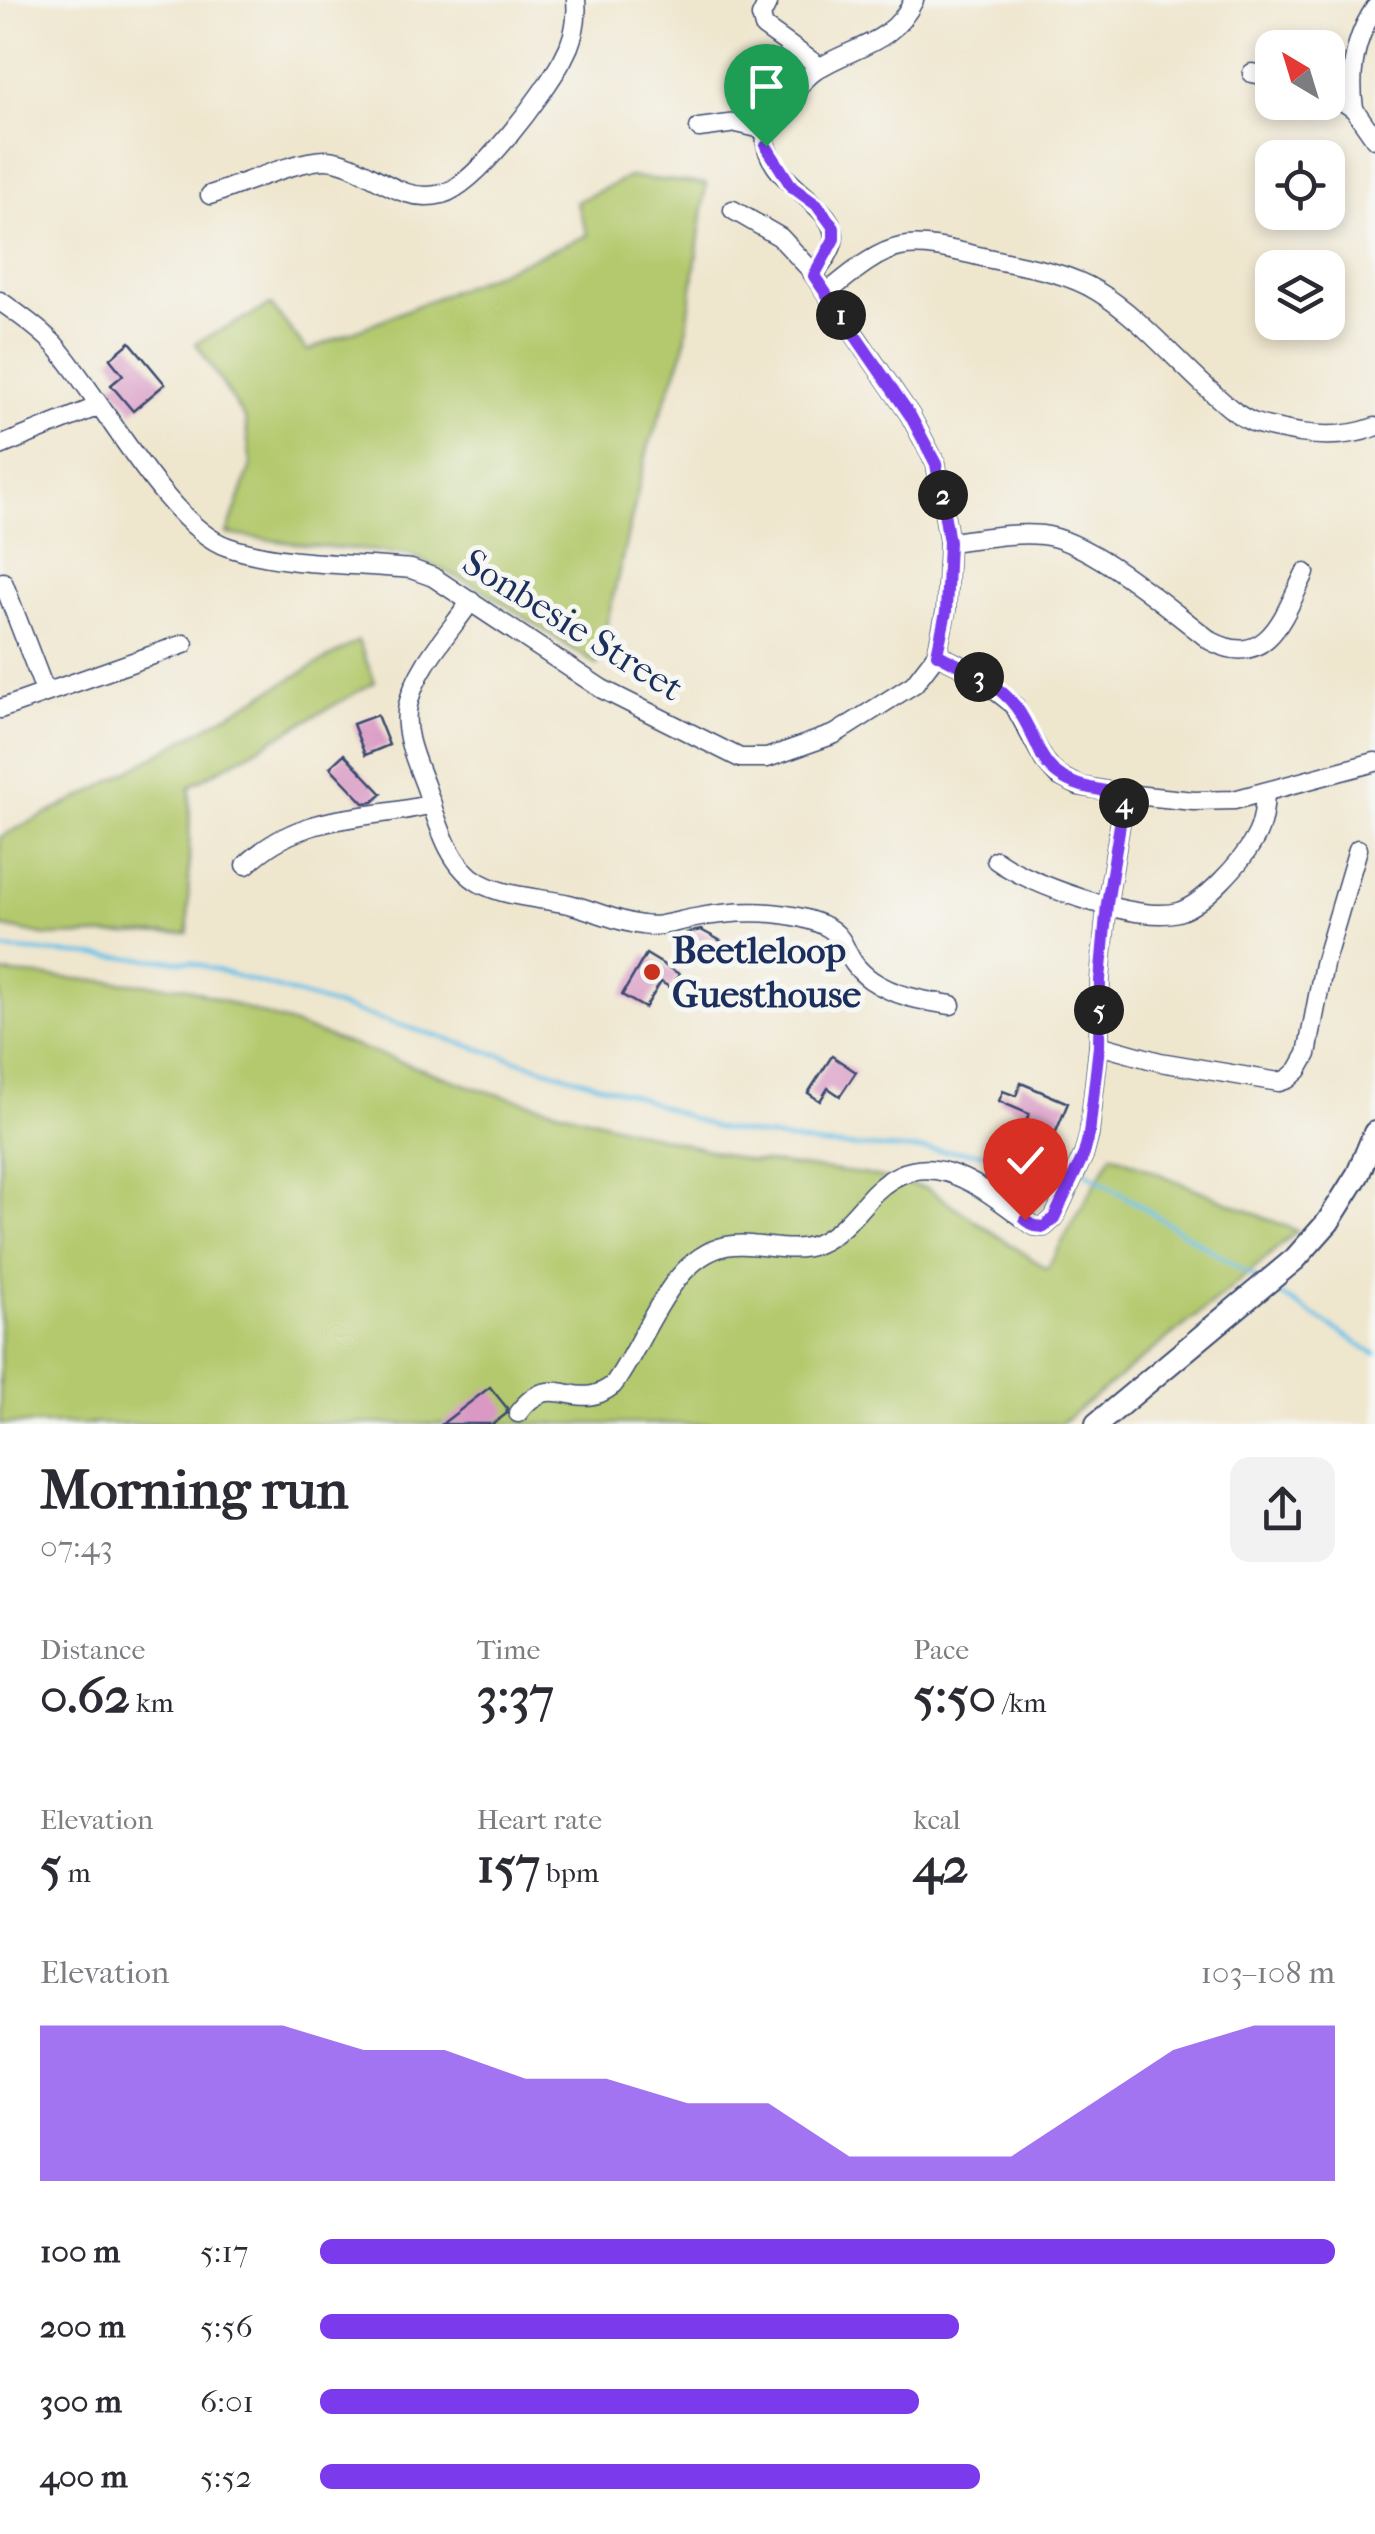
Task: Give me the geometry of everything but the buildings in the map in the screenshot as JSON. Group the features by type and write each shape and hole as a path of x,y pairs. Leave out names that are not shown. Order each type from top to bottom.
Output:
{"main road":[{"path":"1097,1424 1295,1259 1328,1222 1358,1174 1375,1133"}],"street":[{"path":"210,195 309,162 327,160 348,166 397,191 443,194 473,178 563,60 574,34 576,0"},
{"path":"769,0 760,16 764,27 820,67"},
{"path":"814,276 834,239 834,228 818,206 792,187 782,174 766,146 769,120 806,78 820,67 882,37 901,20 914,0"},
{"path":"1354,109 1350,81 1354,54 1375,8"},
{"path":"1345,103 1375,138"},
{"path":"699,128 737,123 766,130"},
{"path":"734,210 780,236 814,276 928,446 942,486 949,542 946,612 937,654 969,670 1014,705 1044,760 1057,775 1079,786 1125,794 1194,801 1234,800 1375,762"},
{"path":"827,293 874,256 898,246 922,244 1044,271 1076,280 1098,292 1229,407 1252,422 1321,436 1375,427"},
{"name":"Sonbesie Street","path":"0,300 53,343 168,498 207,538 256,554 411,570 433,578 602,689 740,758 767,758 835,734 914,684 937,654"},
{"path":"0,446 99,406"},
{"path":"949,542 1025,535 1064,540 1092,554 1212,641 1242,652 1272,636 1304,572"},
{"path":"3,582 44,691"},
{"path":"472,601 420,675 406,709 408,733 446,844 458,863 480,883 641,926 742,912 789,915 816,922 833,927 859,968 872,980 920,1000 950,1005"},
{"path":"0,709 184,644"},
{"path":"518,1414 540,1392 584,1397 603,1393 613,1385 676,1281 713,1250 729,1246 813,1246 832,1236 903,1172 933,1168 957,1174 1034,1226 1044,1227 1054,1218 1084,1154 1089,1134 1099,1046 1107,904 1125,794"},
{"path":"996,860 1042,886 1107,904 1176,913 1190,906 1245,854 1264,816 1265,794"},
{"path":"246,865 262,850 306,829 357,814 432,804"},
{"path":"1099,1046 1160,1062 1279,1082 1288,1079 1307,1054 1324,964 1358,849"}],"green space":[{"path":"629,177 706,184 684,350 648,448 597,665 477,586 408,554 227,534 251,465 245,419 196,343 271,305 307,351 588,235 576,202"},
{"path":"358,641 375,682 190,786 188,933 47,936 0,926 0,837 97,789"},
{"path":"0,973 184,987 482,1090 746,1160 863,1174 928,1189 1047,1269 1112,1154 1297,1231 1060,1424 0,1424"}],"waterway":[{"path":"0,949 190,962 630,1094 716,1128 821,1145 988,1153 1070,1165"},
{"path":"1083,1170 1257,1279"},
{"path":"1273,1290 1375,1354"}],"place":[{"name":"Beetleloop Guesthouse","path":"652,972"}],"route":[{"path":"766,146 792,187 818,206 834,228 828,254 814,276 910,415 936,464 949,542 946,612 937,654 969,670 1014,705 1044,760 1057,775 1079,786 1125,794 1107,904 1099,1046 1089,1134 1084,1154 1054,1218 1044,1227 1025,1220"}]}
